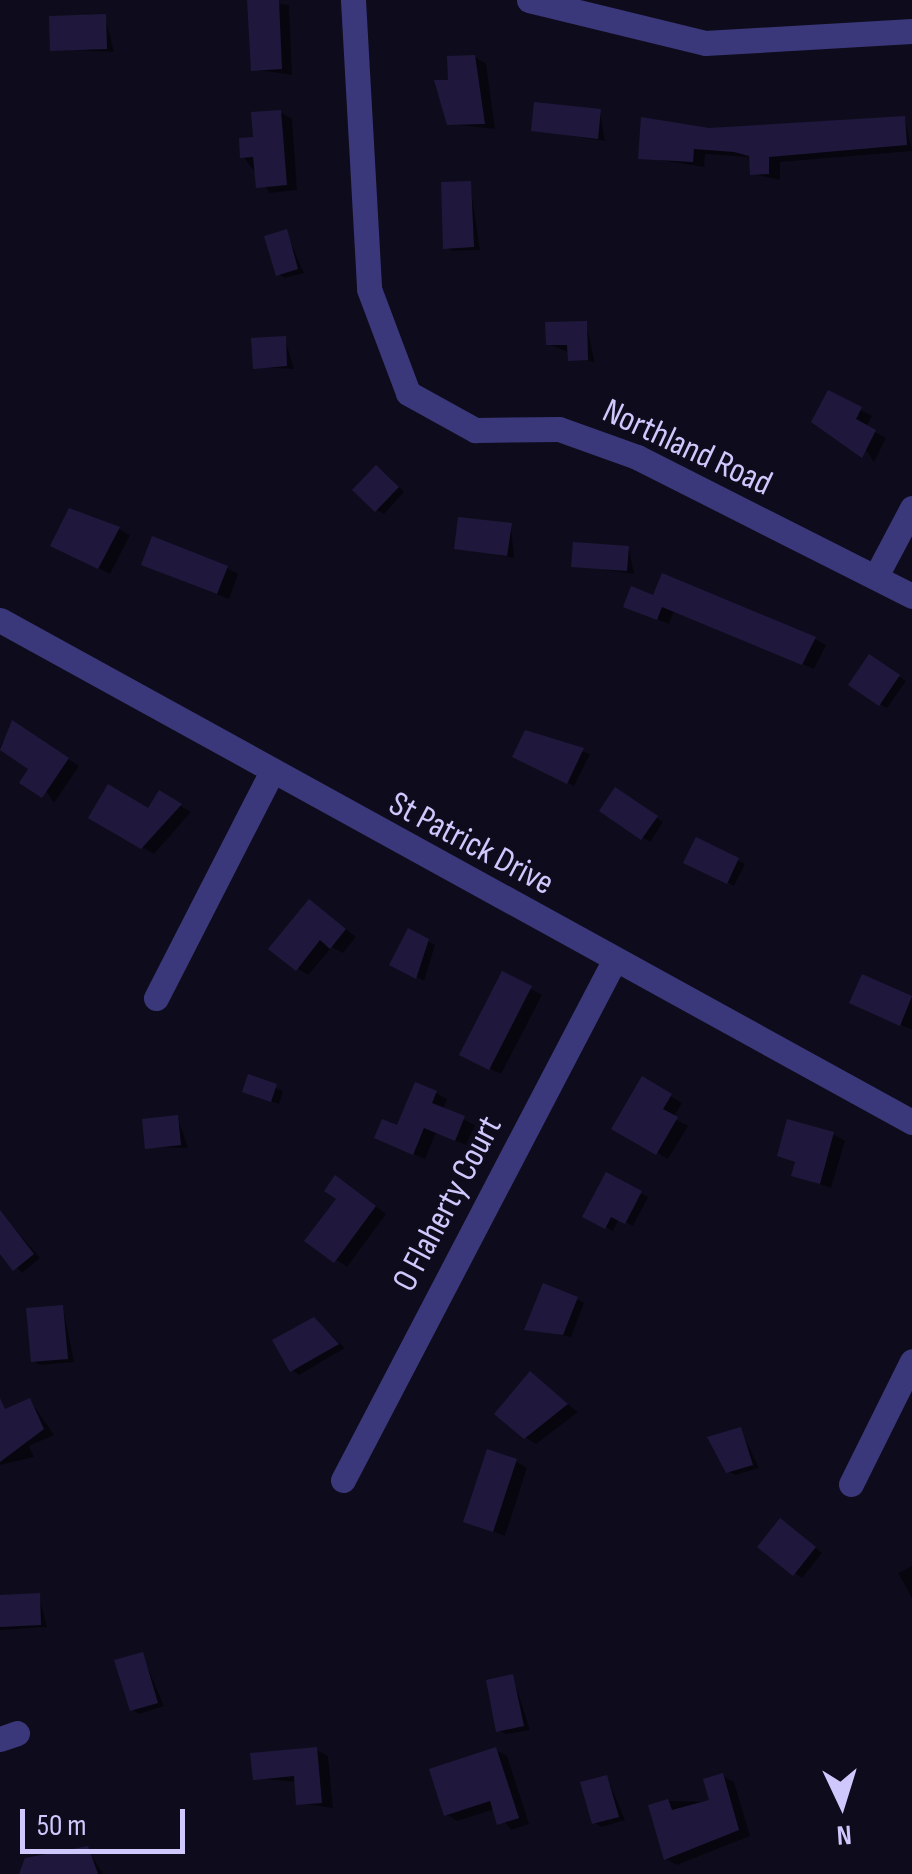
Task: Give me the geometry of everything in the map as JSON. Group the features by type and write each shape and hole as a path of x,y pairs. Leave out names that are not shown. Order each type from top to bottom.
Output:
{"street":[{"name":"Northland Road","path":"353,0 369,289 408,393 475,430 559,429 638,456 912,596"},
{"path":"528,0 705,44 912,31"},
{"path":"876,576 912,508"},
{"name":"St Patrick Drive","path":"0,620 270,775 912,1122"},
{"path":"156,998 270,775"},
{"name":"O Flaherty Court","path":"343,1480 614,961"},
{"path":"851,1484 912,1362"}],"building":[{"path":"247,0 279,0 282,69 251,71"},
{"path":"106,14 107,49 50,51 49,16"},
{"path":"475,55 485,124 447,125 434,80 448,80 447,56"},
{"path":"534,102 601,109 598,139 531,131"},
{"path":"281,110 287,185 256,188 253,157 240,158 239,138 253,137 251,112"},
{"path":"905,116 907,145 769,157 769,174 750,175 749,156 734,152 694,149 693,162 638,159 641,117 709,128"},
{"path":"471,181 474,247 443,249 441,182"},
{"path":"287,229 298,269 276,276 264,236"},
{"path":"587,321 588,360 568,361 567,345 546,345 545,322"},
{"path":"286,336 287,366 253,369 251,338"},
{"path":"828,390 862,407 856,419 876,430 862,458 811,422"},
{"path":"376,465 399,487 375,512 352,490"},
{"path":"69,508 120,527 98,569 50,546"},
{"path":"458,517 512,523 507,556 454,549"},
{"path":"152,536 228,566 217,594 141,565"},
{"path":"573,542 629,546 627,571 571,567"},
{"path":"662,573 816,637 802,665 662,607 657,620 623,607 631,586 653,595"},
{"path":"869,654 900,675 879,706 848,685"},
{"path":"12,720 69,758 42,798 19,783 28,769 0,750"},
{"path":"525,730 584,748 567,784 512,757"},
{"path":"108,784 148,808 159,790 182,804 141,849 88,818"},
{"path":"615,787 658,816 641,840 599,811"},
{"path":"696,837 739,858 727,884 683,863"},
{"path":"309,899 346,929 330,949 320,940 296,971 268,949"},
{"path":"408,928 429,939 416,979 389,965"},
{"path":"502,971 532,986 489,1070 459,1055"},
{"path":"862,974 912,996 900,1026 849,1003"},
{"path":"248,1074 277,1084 271,1102 242,1092"},
{"path":"642,1076 672,1094 663,1109 678,1117 656,1155 611,1129"},
{"path":"415,1082 437,1091 432,1103 465,1116 455,1141 424,1128 413,1155 374,1138 382,1119 397,1125"},
{"path":"178,1115 181,1145 145,1149 142,1119"},
{"path":"787,1119 834,1132 820,1184 791,1176 795,1162 777,1156"},
{"path":"606,1172 642,1191 625,1224 611,1217 605,1229 582,1217"},
{"path":"335,1175 376,1206 334,1263 304,1241 336,1199 324,1191"},
{"path":"0,1210 34,1254 13,1271 0,1254"},
{"path":"543,1283 578,1297 563,1335 524,1330"},
{"path":"63,1305 68,1359 31,1362 26,1308"},
{"path":"314,1317 339,1344 290,1372 272,1340"},
{"path":"530,1371 568,1404 524,1439 494,1414"},
{"path":"0,1398 5,1409 30,1398 44,1429 0,1462"},
{"path":"741,1427 753,1465 726,1473 707,1437"},
{"path":"487,1449 517,1459 493,1532 463,1522"},
{"path":"780,1518 816,1547 793,1576 757,1547"},
{"path":"40,1593 41,1625 0,1627 0,1595"},
{"path":"143,1652 158,1703 130,1711 114,1660"},
{"path":"513,1674 524,1726 496,1732 486,1680"},
{"path":"317,1747 322,1803 296,1805 294,1776 253,1780 250,1753"},
{"path":"496,1747 519,1818 497,1825 490,1801 444,1816 429,1769"},
{"path":"723,1773 739,1830 664,1860 648,1805 668,1799 672,1810 709,1800 703,1779"},
{"path":"607,1775 619,1817 592,1824 580,1782"},
{"path":"88,1846 98,1874 19,1874 25,1858"}]}
